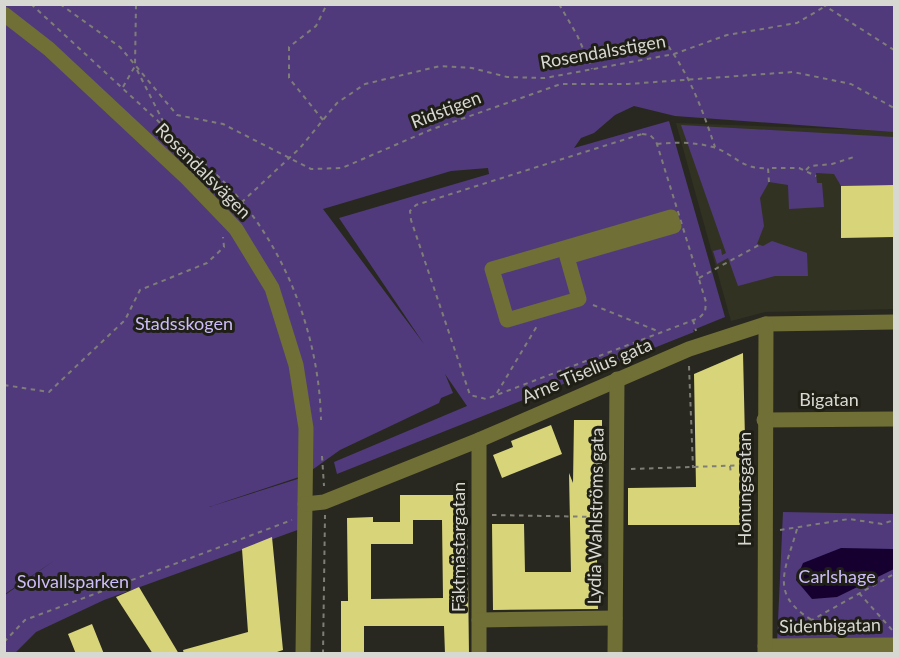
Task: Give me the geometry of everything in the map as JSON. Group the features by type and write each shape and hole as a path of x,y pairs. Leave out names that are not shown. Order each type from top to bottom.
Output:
{"street":[{"name":"Rosendalsvägen","path":"4,14 49,49 187,178 230,223 272,288 296,366 306,429 303,654"},
{"path":"671,217 675,226 567,257 579,299 548,308 507,320 492,269 671,217"},
{"name":"Arne Tiselius gata","path":"305,504 324,502 479,440 694,344 766,324 894,322"},
{"name":"Honungsgatan","path":"765,650 766,324"},
{"name":"Lydia Wahlströms gata","path":"615,654 617,379"},
{"name":"Bigatan","path":"764,420 894,419"},
{"name":"Fäktmästargatan","path":"479,440 479,654"},
{"path":"479,620 615,618"},
{"name":"Sidenbigatan","path":"765,650 894,645"}],"path":[{"path":"31,4 123,87 243,201 271,240 290,282 310,346 321,422"},
{"name":"Ridstigen","path":"60,4 120,47 177,115 222,124 266,148 290,157 311,170 342,168 430,130 561,84 628,84 793,72 850,84 894,108"},
{"path":"136,4 135,66 167,129"},
{"path":"323,120 290,78 289,47 316,26 327,4"},
{"path":"559,4 578,35 592,69"},
{"path":"822,4 894,51"},
{"name":"Rosendalsstigen","path":"6,385 49,392 125,320 140,290 207,262 224,247 223,238 243,201 290,157 337,103 365,84 440,66 472,68 507,77 535,78 592,69 674,54 726,35 797,23 827,6"},
{"path":"663,39 690,79 714,147"},
{"path":"123,87 135,66"},
{"path":"657,144 679,141 714,147 752,169 806,170 816,176"},
{"path":"806,170 810,166 832,164 854,157"},
{"path":"768,168 769,182"},
{"path":"699,278 759,245"},
{"path":"579,299 660,332"},
{"path":"496,395 548,308"},
{"path":"693,320 693,468"},
{"path":"4,391 6,385"},
{"path":"322,451 323,654"},
{"path":"616,470 746,465"},
{"path":"730,466 731,474"},
{"path":"478,515 616,517"},
{"path":"764,530 797,529 849,519 882,524 894,520"},
{"path":"4,642 25,620 290,520"},
{"path":"797,529 784,575 785,593 797,611 812,620"},
{"path":"793,630 894,574"},
{"path":"859,593 894,633"}],"shaded area":[{"path":"676,123 894,131 894,309 765,312 731,321"},
{"path":"841,548 894,549 894,569 837,597 812,599 796,580 803,563"}],"green space":[{"name":"Stadsskogen","path":"5,5 894,5 894,132 675,116 634,106 615,115 594,133 581,138 574,148 669,121 725,317 693,330 694,332 337,474 334,462 467,406 445,374 453,393 441,398 439,403 340,450 305,475 209,507 304,477 303,528 104,600 36,632 15,653 5,653 5,595 55,560 5,594","holes":["488,168 489,174 339,218 424,344 323,209 451,171"]},
{"path":"681,125 894,137 894,185 841,186 834,174 816,173 817,183 822,183 824,207 789,209 788,185 769,182 760,198 764,226 757,244 763,246 772,241 807,253 808,276 775,276 738,286 728,258 717,264 713,251 721,249 722,255 726,253"},
{"name":"Carlshage","path":"783,512 894,514 894,639 777,643"}],"building":[{"path":"894,185 894,237 841,238 841,186"},
{"path":"743,353 747,525 628,525 628,488 696,487 694,374"},
{"path":"574,420 602,420 599,513 596,513 598,609 493,610 492,524 524,524 525,572 571,572 569,473 573,483"},
{"path":"551,425 562,454 502,478 493,455 513,447 511,441"},
{"path":"400,495 467,495 469,654 445,654 444,626 364,626 364,654 341,654 341,601 348,601 347,518 373,517 373,522 400,522","holes":["413,520 442,520 443,598 371,599 371,544 413,544"]},
{"path":"272,537 283,650 271,654 184,654 183,650 248,632 242,549"},
{"path":"139,587 179,654 153,654 116,597"},
{"path":"92,624 104,654 76,654 68,634"}],"park label":[{"name":"Solvallsparken","path":"73,582"}]}
